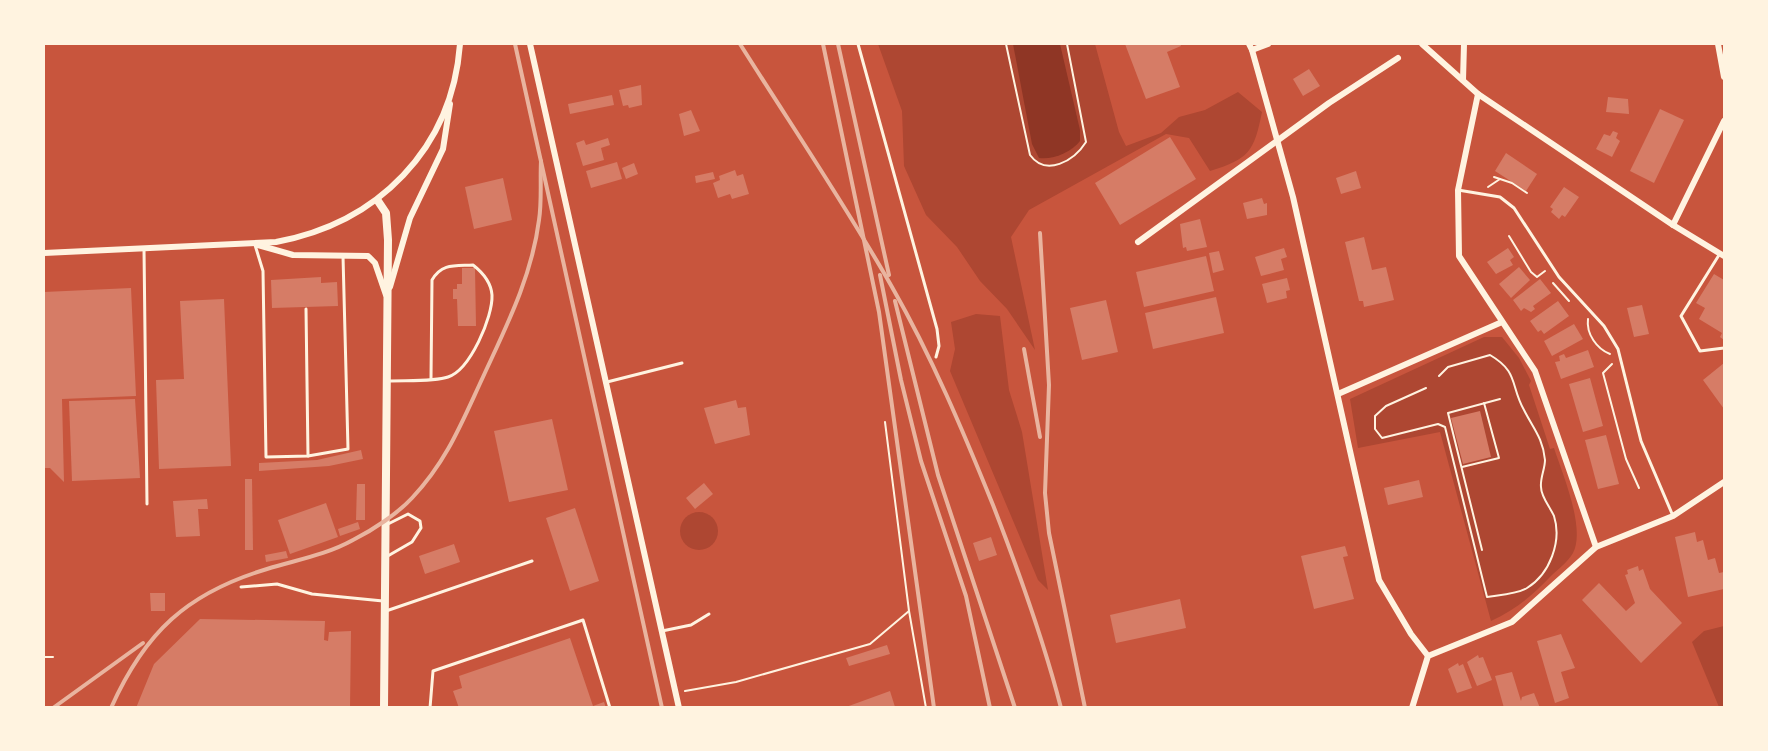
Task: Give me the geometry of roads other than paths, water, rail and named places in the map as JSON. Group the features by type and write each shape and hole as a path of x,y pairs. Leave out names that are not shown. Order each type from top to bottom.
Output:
{"street":[{"path":"387,296 410,219 443,149 460,44"},
{"path":"530,44 679,708"},
{"path":"1268,44 1251,47 1279,141 1379,580 1411,634 1428,656"},
{"path":"1422,44 1478,94 1673,225 1722,254"},
{"path":"1463,80 1464,44"},
{"path":"1718,44 1725,77"},
{"path":"1138,242 1329,103 1398,58"},
{"path":"44,254 255,244 302,237 348,219 378,201 423,152 438,128 454,83"},
{"path":"1478,94 1458,190 1459,256 1535,371 1596,547"},
{"path":"1673,225 1725,121"},
{"path":"378,201 386,213 387,296 384,708"},
{"path":"255,244 293,255 368,256 375,263 387,296"},
{"path":"1338,394 1502,322"},
{"path":"1428,656 1512,622 1596,547 1673,516 1725,482"},
{"path":"1412,708 1428,656"}],"lane":[{"path":"858,44 937,329 939,346 936,357"},
{"path":"1458,190 1500,197 1514,208 1559,277 1604,326 1618,350 1641,441 1673,516"},
{"path":"255,244 263,271 266,457 308,456 348,449 342,255"},
{"path":"144,249 147,504"},
{"path":"1722,254 1681,316 1700,351 1725,348"},
{"path":"386,382 448,377 459,369 479,341 489,317 492,294 483,273 473,265 445,266 438,270 432,280 431,378"},
{"path":"306,309 308,456"},
{"path":"607,382 682,363"},
{"path":"385,526 408,514 420,521 421,528 412,543 385,558"},
{"path":"385,611 532,561"},
{"path":"241,586 277,584 312,594 385,601"},
{"path":"662,631 691,625 709,614"},
{"path":"430,708 433,671 583,620 610,708"}],"railway":[{"path":"515,44 662,708"},
{"path":"740,44 874,256 907,313 934,367 1012,555 1061,708"},
{"path":"823,44 879,312 934,708"},
{"path":"838,44 889,275"},
{"path":"111,708 138,658 154,637 191,603 239,579 322,553 353,540 392,516 424,484 435,470 461,425 509,320 524,281 536,241 539,220 541,161"},
{"path":"1040,233 1049,385 1045,493 1049,533 1085,708"},
{"path":"880,275 901,380 921,461 966,596 990,708"},
{"path":"895,301 938,475 1015,708"},
{"path":"1024,349 1040,437"},
{"path":"53,708 143,643"}]}
